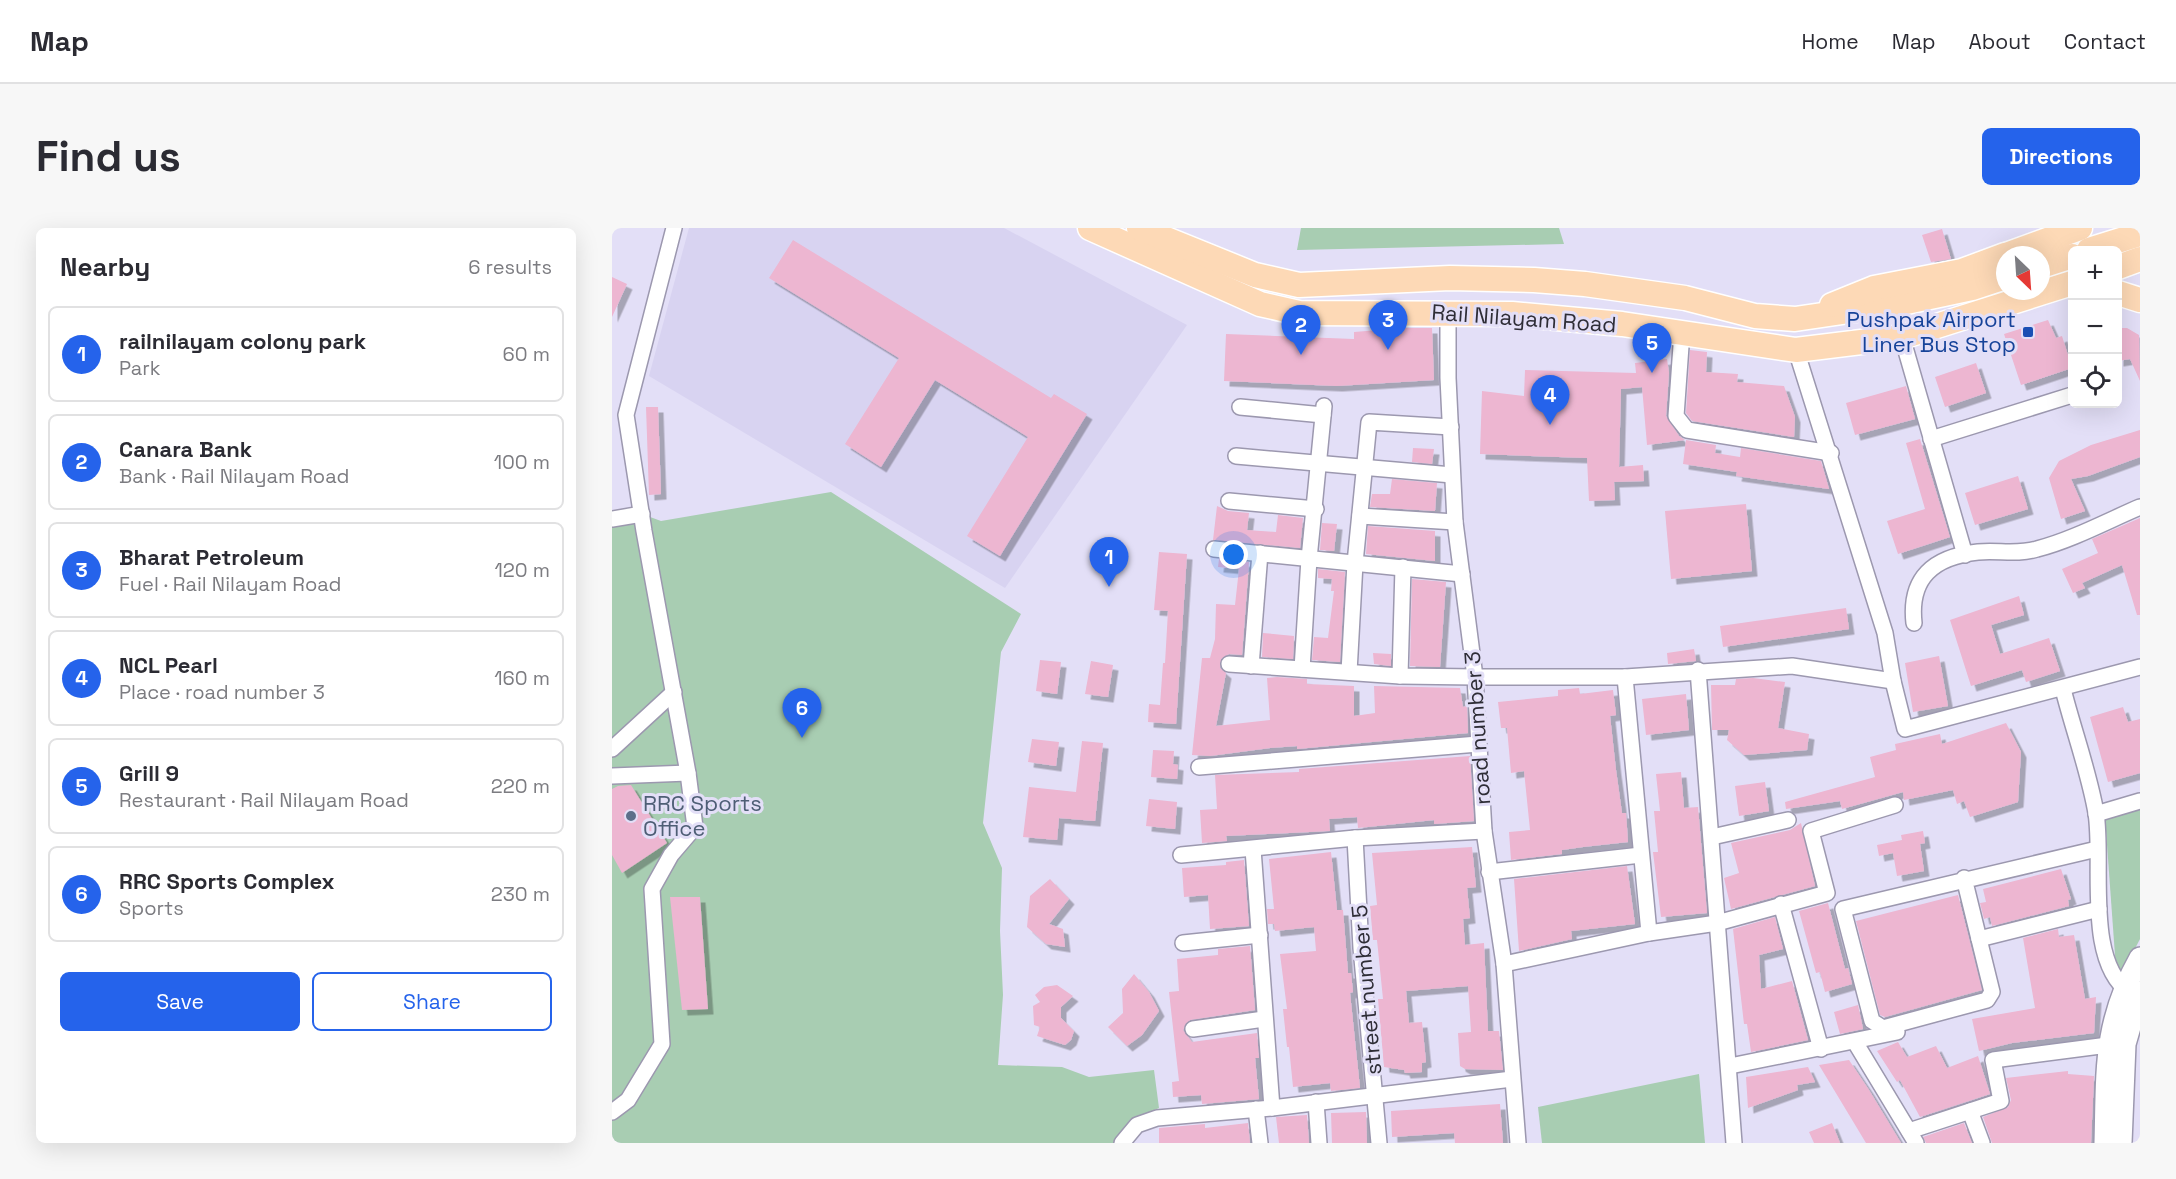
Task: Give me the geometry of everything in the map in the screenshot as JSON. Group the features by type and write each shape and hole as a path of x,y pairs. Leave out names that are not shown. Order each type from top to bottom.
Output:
{"main road":[{"name":"Rail Nilayam Road","path":"1090,228 1260,304 1299,313 1448,312 1529,315 1682,332 1796,350 1902,337 2023,300"},
{"name":"Rail Nilayam Road","path":"1139,228 1255,275 1299,285 1450,278 1534,280 1585,284 1685,298 1755,316 1809,317 1897,304 1972,288 1996,280"},
{"path":"2031,246 2080,228"},
{"path":"2102,246 2140,234"},
{"path":"2050,263 2068,258"},
{"path":"1809,317 1837,302 1874,288 1962,271 1996,259"},
{"path":"2122,266 2140,259"},
{"path":"1529,315 1534,280"},
{"name":"Rail Nilayam Road","path":"2050,292 2068,286"},
{"path":"2050,293 2068,291"},
{"path":"2122,294 2140,300"},
{"path":"2121,1143 2125,1044 2140,958"},
{"path":"2105,1143 2108,1045 2133,993"}],"street":[{"path":"612,1112 628,1100 662,1044 652,889 671,855 695,827 688,773 642,514 619,413 674,228"},
{"name":"road number 3","path":"1448,312 1448,378 1455,522 1474,677 1484,831 1504,964 1518,1143"},
{"path":"1682,332 1676,416 1687,430 1831,453"},
{"path":"1902,337 1965,555"},
{"path":"1796,350 1831,453 1886,633 1893,681 1905,729 2140,667"},
{"path":"1931,440 2068,397"},
{"path":"1240,407 1324,411 1316,509 1309,559 1302,669"},
{"path":"1348,672 1355,563 1369,422 1451,427"},
{"path":"1236,456 1452,475"},
{"path":"1229,501 1316,509"},
{"path":"1914,624 1912,607 1916,587 1931,568 1978,552 2004,553 2039,549 2140,507"},
{"path":"612,519 642,514"},
{"path":"1360,516 1455,522"},
{"path":"1214,549 1462,574"},
{"path":"1251,666 1260,553"},
{"path":"1400,675 1403,567"},
{"path":"1229,664 1400,675 1474,677 1625,677 1698,670 1792,666 1893,681"},
{"path":"1698,670 1730,1066 1734,1143"},
{"path":"1625,677 1649,933"},
{"path":"2062,689 2096,814 2099,909 2106,956 2133,993"},
{"path":"612,749 674,692"},
{"path":"1199,767 1478,744"},
{"path":"612,776 688,773"},
{"path":"2096,814 2140,801"},
{"path":"1504,964 1649,933 1717,923 1827,893 1811,831 1895,805"},
{"path":"1712,837 1788,820"},
{"path":"1181,855 1355,838 1484,831"},
{"name":"street number 5","path":"1355,838 1360,948 1379,1143"},
{"path":"1253,849 1272,1108"},
{"path":"1964,878 1992,992 1987,1000 1883,1028 1872,1021 1843,909 1964,878 2097,849"},
{"path":"1489,872 1641,855"},
{"path":"1781,904 1821,1049"},
{"path":"1979,939 2099,909"},
{"path":"1183,944 1260,935"},
{"path":"1193,1029 1264,1019"},
{"path":"1730,1066 1855,1042 1904,1030"},
{"path":"1855,1042 1913,1137 1970,1111 2001,1101 1993,1060 2108,1045"},
{"path":"1122,1143 1137,1125 1157,1118 1272,1108 1512,1079"},
{"path":"1316,1102 1319,1143"},
{"path":"1256,1109 1260,1143"},
{"path":"1970,1111 1982,1143"}],"shaded area":[{"path":"689,228 1004,228 1187,325 1005,588 649,376"}],"green space":[{"path":"1301,228 1559,228 1564,244 1297,250"},
{"path":"831,492 1021,614 1001,652 983,823 1002,868 1000,931 1003,995 998,1065 1062,1067 1089,1077 1154,1070 1159,1108 1129,1121 1118,1143 612,1143 612,512 642,514 661,521"},
{"path":"2140,810 2140,939 2117,983 2105,817"},
{"path":"1699,1074 1705,1143 1542,1143 1538,1107"}],"building":[{"path":"1942,229 1951,259 1931,262 1922,235"},
{"path":"793,240 1051,398 1054,394 1087,414 1000,556 967,536 1028,437 935,380 881,467 845,444 899,358 769,278"},
{"path":"612,277 627,284 612,317"},
{"path":"2048,320 2056,338 2062,336 2068,355 2068,369 2021,385 2004,334"},
{"path":"1432,328 1434,380 1337,386 1224,381 1226,334 1354,339 1354,332"},
{"path":"2122,328 2127,328 2139,335 2140,381 2130,359 2122,360"},
{"path":"1690,350 1707,352 1706,372 1738,374 1737,382 1784,386 1795,417 1794,437 1692,421 1686,413"},
{"path":"1667,359 1669,373 1666,416 1679,436 1685,440 1647,445 1642,387 1621,389 1619,467 1643,465 1644,481 1614,482 1615,500 1589,501 1587,458 1480,454 1482,391 1524,396 1525,370 1636,373 1635,363"},
{"path":"1976,363 1986,393 1945,407 1935,377"},
{"path":"1906,386 1915,419 1855,435 1846,403"},
{"path":"646,407 658,407 661,494 649,495"},
{"path":"2140,430 2140,457 2088,476 2071,479 2085,511 2061,519 2049,478 2059,461 2091,445"},
{"path":"1920,439 1950,537 1898,554 1887,521 1925,509 1906,443"},
{"path":"1686,440 1716,445 1715,453 1740,457 1741,448 1821,461 1829,489 1736,476 1737,472 1683,464"},
{"path":"1413,448 1434,449 1432,464 1412,462"},
{"path":"2018,476 2028,509 1975,525 1965,493"},
{"path":"1392,479 1437,483 1435,511 1370,507 1372,494 1390,494"},
{"path":"1746,504 1752,571 1671,579 1665,511"},
{"path":"1217,506 1228,511 1249,513 1247,530 1276,532 1278,515 1303,518 1300,548 1213,540"},
{"path":"2140,518 2140,615 2137,615 2122,565 2082,583 2085,588 2073,593 2062,569 2098,553 2092,539"},
{"path":"1322,523 1337,524 1334,551 1320,550"},
{"path":"1368,526 1435,531 1435,561 1366,554"},
{"path":"1159,552 1187,554 1176,724 1148,722 1149,704 1160,705 1163,663 1165,663 1168,611 1154,610"},
{"path":"1219,559 1249,562 1242,655 1229,654 1221,659 1220,668 1226,673 1216,726 1270,720 1267,678 1277,677 1307,679 1307,684 1354,686 1354,716 1375,713 1374,686 1460,688 1463,707 1467,706 1468,733 1297,749 1297,746 1270,748 1210,756 1192,755 1202,658 1210,658 1215,639 1216,604 1235,605 1239,569 1218,567"},
{"path":"1318,569 1345,572 1340,662 1312,660 1314,637 1328,638 1334,591 1331,591 1332,579 1318,578"},
{"path":"1412,579 1446,582 1440,667 1410,666"},
{"path":"2019,596 2024,615 1991,625 2000,654 2049,638 2060,671 2026,682 2022,670 1971,686 1950,620"},
{"path":"1846,608 1849,629 1723,647 1720,626"},
{"path":"1263,633 1294,636 1293,659 1262,657"},
{"path":"1694,649 1696,661 1668,664 1667,653"},
{"path":"1373,653 1391,654 1391,666 1374,664"},
{"path":"1939,656 1948,706 1913,712 1905,663"},
{"path":"1040,660 1061,662 1057,694 1036,691"},
{"path":"1091,661 1113,665 1108,697 1085,694"},
{"path":"1753,678 1785,682 1778,728 1809,734 1807,750 1744,755 1727,740 1729,730 1712,730 1711,685 1735,685 1736,679"},
{"path":"1579,688 1580,694 1613,690 1616,715 1610,716 1622,813 1626,813 1628,842 1562,850 1562,854 1511,860 1509,832 1530,830 1524,771 1511,773 1507,728 1501,728 1498,702 1558,696 1558,690"},
{"path":"1686,694 1689,730 1646,735 1642,699"},
{"path":"2123,707 2128,722 2140,719 2140,773 2108,782 2090,717"},
{"path":"2006,723 2021,752 2018,802 1970,817 1964,801 1957,804 1953,790 1904,800 1903,792 1842,809 1840,801 1786,809 1785,802 1875,777 1870,757 1896,750 1895,744 1940,734 1942,744"},
{"path":"1032,739 1059,742 1056,766 1028,762"},
{"path":"1082,741 1103,743 1095,821 1059,818 1057,840 1023,837 1029,787 1076,792"},
{"path":"1153,750 1174,751 1173,764 1178,765 1177,779 1151,777"},
{"path":"1470,756 1474,821 1434,824 1434,820 1358,828 1357,817 1329,819 1330,831 1226,836 1227,841 1202,843 1200,810 1217,809 1215,775 1299,772 1299,769"},
{"path":"1681,772 1684,808 1698,807 1707,913 1661,917 1653,852 1658,852 1654,811 1660,811 1656,774"},
{"path":"1765,782 1769,811 1739,816 1735,786"},
{"name":"RRC Sports Office","path":"631,785 667,843 622,873 612,855 612,789"},
{"path":"1149,799 1177,802 1175,829 1146,826"},
{"path":"1801,823 1815,886 1731,909 1724,878 1739,873 1731,843 1790,830"},
{"path":"1923,831 1925,843 1920,844 1924,871 1897,876 1893,853 1879,856 1877,845 1902,840 1901,835"},
{"path":"1472,847 1476,887 1467,888 1470,918 1463,919 1465,945 1484,943 1488,1031 1499,1031 1503,1070 1465,1069 1460,1066 1458,1033 1471,1032 1468,986 1406,991 1409,1023 1422,1022 1426,1062 1422,1063 1422,1072 1405,1073 1404,1070 1384,1067 1378,999 1383,999 1377,940 1373,940 1370,906 1377,905 1372,853"},
{"path":"1331,852 1337,910 1343,910 1348,973 1351,973 1353,992 1350,993 1360,1088 1331,1091 1330,1083 1293,1087 1283,1009 1287,1009 1280,954 1316,951 1314,927 1275,931 1274,924 1268,924 1267,909 1274,909 1269,859"},
{"path":"1244,860 1249,926 1210,929 1208,895 1184,897 1182,868 1226,865 1226,862"},
{"path":"1627,866 1635,924 1571,931 1572,939 1519,951 1514,879"},
{"path":"2061,869 2071,899 2068,900 2069,906 1992,926 1990,917 1984,919 1980,903 1986,902 1983,889"},
{"path":"1050,879 1069,899 1049,924 1063,929 1065,947 1046,944 1027,927 1030,896"},
{"path":"1958,895 1982,990 1885,1017 1880,1015 1856,921"},
{"path":"670,897 700,897 708,1009 682,1010"},
{"path":"1828,903 1845,969 1848,968 1852,984 1825,992 1820,972 1816,973 1799,911"},
{"path":"1775,917 1783,949 1759,955 1761,989 1792,981 1808,1040 1751,1052 1747,1024 1744,1024 1733,929"},
{"path":"2058,929 2059,937 2074,935 2085,999 2096,997 2094,1033 2012,1043 1979,1051 1972,1019 2035,1008 2023,938"},
{"path":"1250,946 1255,1010 1190,1020 1183,1030 1192,1042 1257,1033 1259,1058 1255,1058 1259,1099 1202,1104 1201,1095 1173,1097 1172,1082 1179,1081 1169,992 1179,991 1177,959 1218,955 1218,949"},
{"path":"1134,974 1149,992 1159,1011 1142,1035 1127,1046 1108,1027 1123,1013 1122,989"},
{"path":"1057,985 1073,996 1061,1007 1061,1018 1074,1031 1071,1040 1065,1045 1037,1036 1040,1027 1034,1025 1033,1006 1040,1002 1035,995 1044,987"},
{"path":"1858,1005 1863,1029 1840,1034 1834,1012"},
{"path":"1898,1042 1907,1057 1936,1046 1947,1068 1978,1056 1990,1094 1920,1117 1900,1080 1897,1082 1877,1051"},
{"path":"1849,1060 1901,1143 1866,1143 1819,1065"},
{"path":"1808,1067 1815,1082 1797,1085 1798,1090 1748,1108 1746,1077"},
{"path":"2068,1071 2068,1074 2094,1076 2091,1143 1992,1143 1983,1117 2008,1107 2011,1100 2006,1078"},
{"path":"1500,1104 1503,1143 1455,1143 1454,1133 1392,1137 1391,1111"},
{"path":"1366,1112 1367,1143 1332,1143 1331,1113"},
{"path":"1307,1115 1309,1143 1279,1143 1276,1117"},
{"path":"1248,1123 1250,1143 1159,1143 1159,1128 1205,1124 1205,1128"},
{"path":"1832,1123 1840,1143 1814,1143 1809,1132"},
{"path":"1964,1123 1972,1143 1926,1143 1923,1137"}],"place":[{"name":"Pushpak Airport Liner Bus Stop","path":"2028,332"},
{"name":"Bharat Petroleum","path":"1388,350"},
{"name":"Canara Bank","path":"1301,355"},
{"name":"Grill 9","path":"1652,373"},
{"name":"NCL Pearl","path":"1550,425"},
{"name":"railnilayam colony park","path":"1109,587"},
{"name":"RRC Sports Complex","path":"802,738"},
{"name":"RRC Sports Office","path":"631,816"}]}
